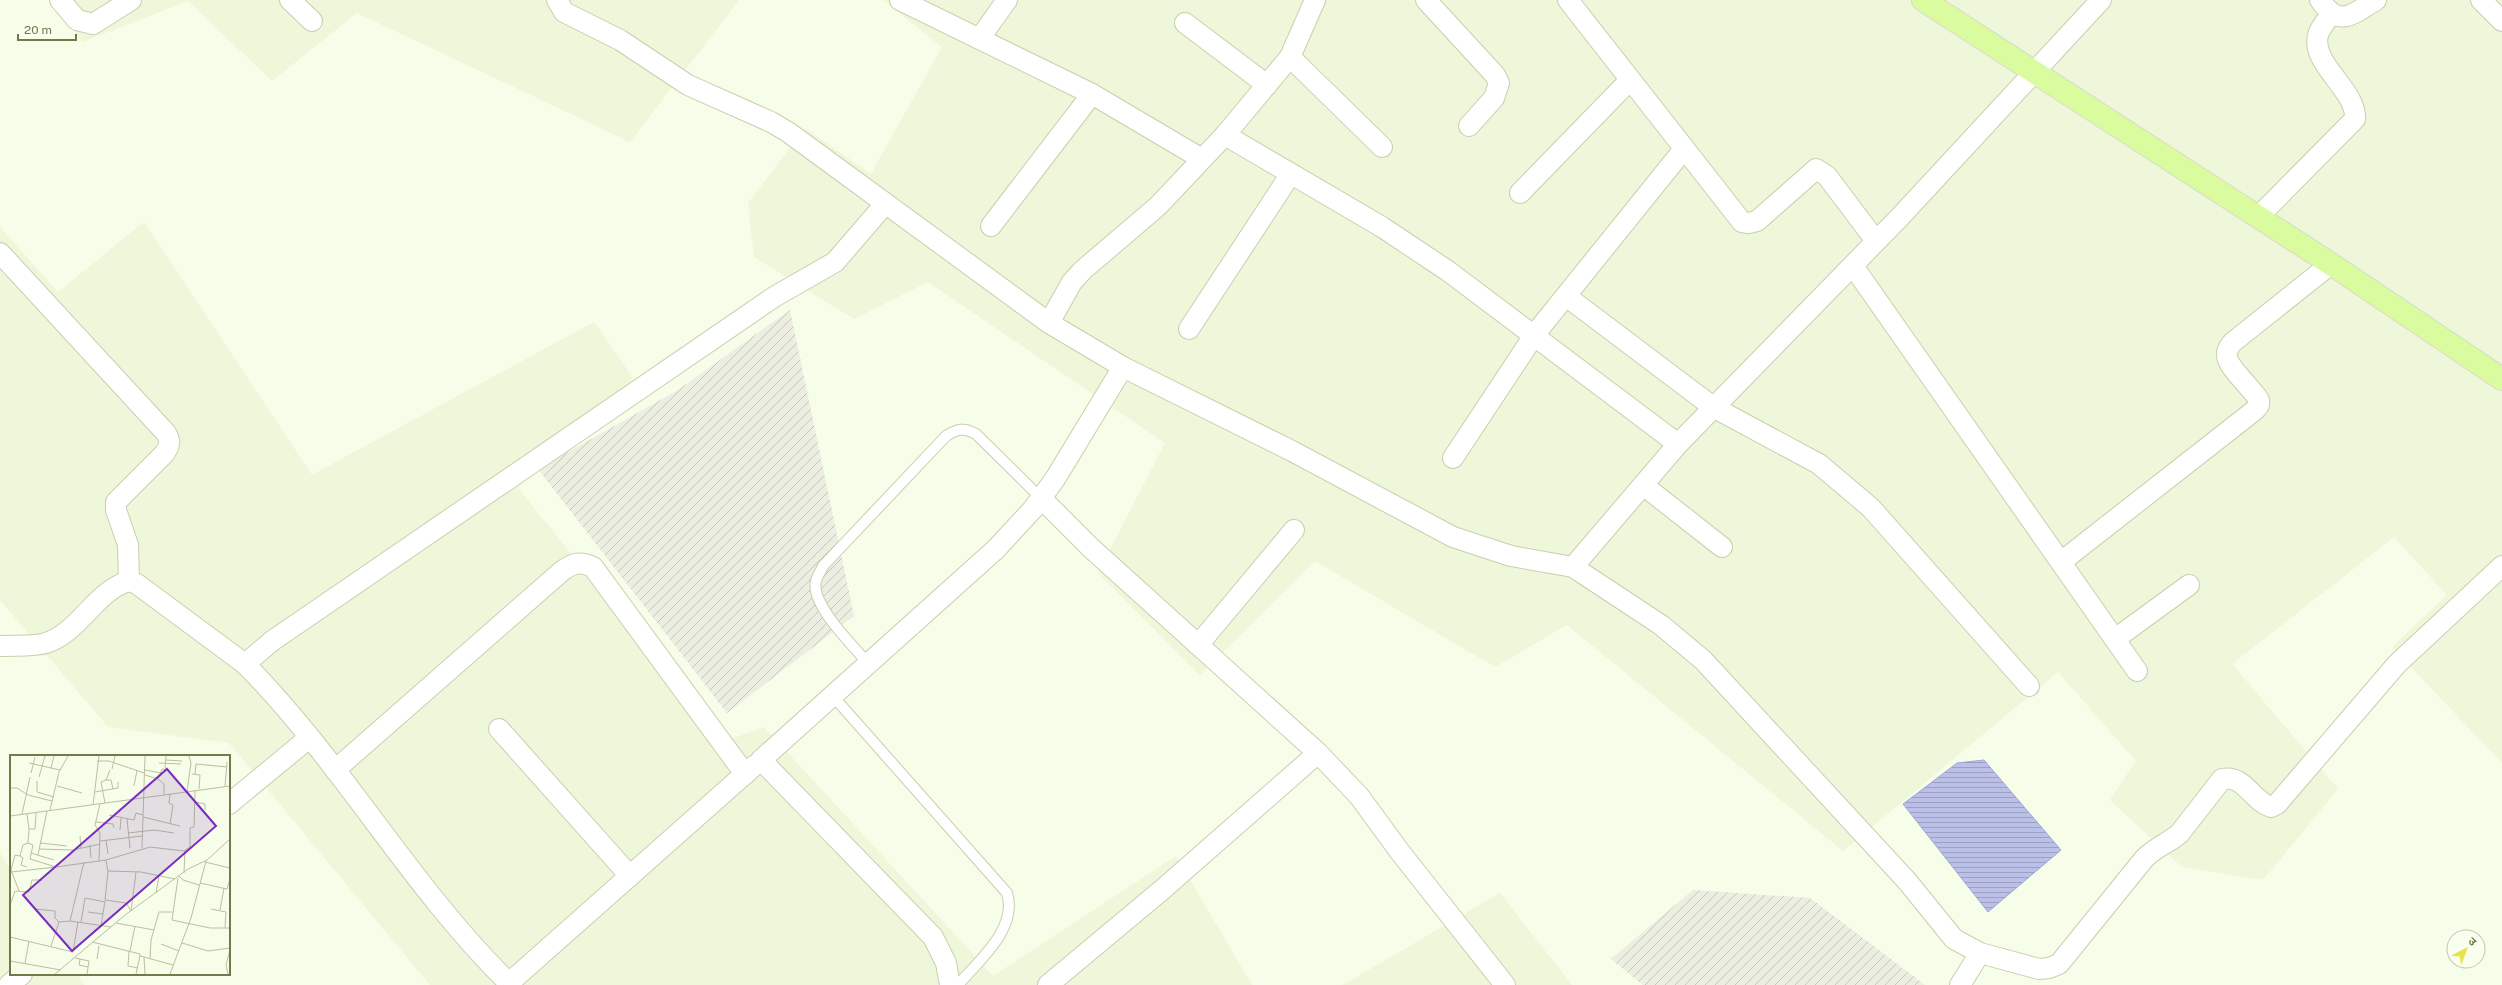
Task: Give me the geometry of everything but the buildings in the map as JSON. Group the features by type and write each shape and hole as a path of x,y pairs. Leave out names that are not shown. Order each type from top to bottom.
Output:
{"main road":[{"path":"1923,0 2034,70 2331,264 2502,379"}],"street":[{"path":"60,0 77,20 93,24 131,0"},
{"path":"290,0 312,21"},
{"path":"542,0 561,6 620,40 688,85 782,129 1049,323 1123,367 1292,451 1454,537 1511,556 1573,567 1661,625 1703,660 1907,881 1954,939 1980,954 2039,969 2049,968 2058,964 2150,852 2173,840 2180,833 2222,779 2231,777 2238,780 2264,804 2271,806 2277,804 2398,664 2502,567"},
{"path":"900,0 919,11 980,38 1092,94 1202,159"},
{"path":"980,38 1007,0"},
{"path":"1049,323 1072,282 1082,270 1158,206 1225,135 1267,85 1290,57 1315,0"},
{"path":"1426,0 1495,75 1499,83 1494,98 1469,126"},
{"path":"1568,0 1742,222 1749,223 1757,221 1816,170 1827,176 1876,241"},
{"path":"1573,567 1678,444 1853,266 2034,70 2101,0"},
{"path":"2258,217 2355,119 2353,103 2319,53 2319,33 2325,7 2338,18 2347,17 2376,0"},
{"path":"2481,0 2502,21"},
{"path":"1186,23 1267,85"},
{"path":"1290,57 1382,147"},
{"path":"1520,193 1630,80"},
{"path":"991,226 1092,94"},
{"path":"1225,135 1290,175 1382,227 1448,271 1535,334 1678,444"},
{"path":"1453,458 1535,334 1684,149"},
{"path":"1189,329 1290,175"},
{"path":"245,664 272,641 774,297 835,262 885,204"},
{"path":"0,254 170,439 169,447 164,454 116,502 116,510 128,545 129,581"},
{"path":"2061,562 2255,410 2259,405 2259,400 2230,363 2227,355 2229,348 2233,342 2331,264"},
{"path":"1853,266 2137,671"},
{"path":"1566,296 1713,407 1819,464 1848,487 1871,508 2029,686"},
{"path":"0,646 45,644 54,640 66,632 113,588 129,581 137,584 245,664 265,684 335,770 468,942 510,984 996,549 1041,498 1055,479 1123,367"},
{"path":"1643,485 1722,548"},
{"path":"1041,498 1091,548 1318,753 1359,796 1400,852 1505,985"},
{"path":"1198,645 1294,530"},
{"path":"335,770 562,571 572,563 584,563 593,567 745,774"},
{"path":"2115,639 2189,585"},
{"path":"499,729 630,876"},
{"path":"230,803 309,738"},
{"path":"1048,985 1163,890 1318,753"},
{"path":"762,760 933,936 946,963 950,985"},
{"path":"1960,985 1980,954"},
{"path":"9,985 21,975"}],"lane":[{"path":"868,663 821,606 816,593 816,581 823,566 946,436 957,429 967,429 976,434 1041,498"},
{"path":"832,695 1007,893 1010,904 1008,921 998,937 958,985"}],"shaded area":[{"path":"55,0 739,0 630,142 357,13 272,81 188,1 82,42"},
{"path":"883,0 2502,0 2502,763 2392,647 2447,595 2394,537 2232,664 2338,789 2263,880 2182,867 2110,800 2136,761 2058,672 1843,851 1567,625 1495,667 1315,561 1200,675 1098,573 1165,443 928,282 854,319 754,257 748,203 805,128 871,174 942,47"},
{"path":"144,222 312,475 594,322 633,378 518,488 723,742 764,727 993,976 1176,856 1252,985 430,985 229,743 108,727 0,600 0,227 58,292"},
{"path":"790,310 854,616 727,713 538,469 678,390"},
{"path":"0,853 10,868 10,975 78,975 84,985 0,985"},
{"path":"1693,890 1810,898 1925,985 1643,985 1611,959"},
{"path":"1500,893 1572,985 1343,985"}],"water":[{"path":"1984,760 2061,850 1988,912 1903,804 1957,763"}]}
